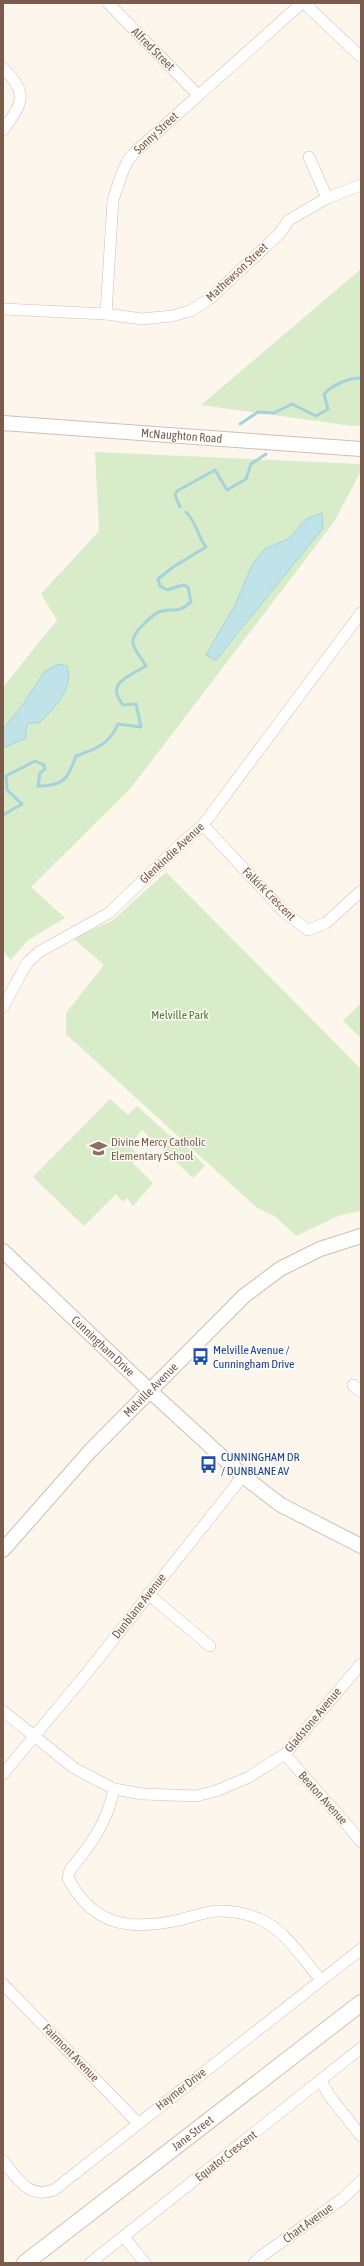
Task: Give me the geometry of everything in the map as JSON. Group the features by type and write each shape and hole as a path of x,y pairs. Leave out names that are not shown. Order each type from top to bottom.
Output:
{"main road":[{"name":"Jane Street","path":"25,2263 361,2004"}],"street":[{"name":"Alfred Street","path":"108,3 198,95"},
{"name":"Sonny Street","path":"106,314 113,200 128,160 198,95 303,3"},
{"path":"303,3 361,57"},
{"path":"3,68 19,86 21,98 18,108 3,130"},
{"path":"309,157 328,198"},
{"name":"Mathewson Street","path":"3,309 106,314 131,318 152,318 172,316 197,308 211,298 280,233 289,220 328,198 361,185"},
{"name":"McNaughton Road","path":"3,424 361,449"},
{"name":"Glenkindie Avenue","path":"3,1007 27,963 39,952 109,913 185,840 203,826 361,613"},
{"name":"Falkirk Crescent","path":"203,826 284,912 308,930 326,923 361,891"},
{"name":"Melville Avenue","path":"3,1550 91,1450 148,1390 244,1296 280,1268 320,1249 361,1236"},
{"name":"Cunningham Drive","path":"3,1251 148,1390 243,1476 281,1504 361,1546"},
{"name":"Dunblane Avenue","path":"34,1736 86,1674 243,1476"},
{"path":"148,1594 210,1646"},
{"name":"Gladstone Avenue","path":"3,1711 74,1768 114,1789 143,1794 196,1796 216,1791 249,1777 286,1754 361,1664"},
{"path":"3,1774 34,1736"},
{"name":"Beaton Avenue","path":"286,1754 313,1788 341,1816 361,1842"},
{"path":"114,1789 110,1810 101,1830 70,1870 68,1878 77,1896 100,1914 113,1920 142,1926 220,1911 260,1919 276,1929 321,1980"},
{"name":"Haymer Drive","path":"3,2161 28,2189 44,2193 67,2181 138,2122 361,1949"},
{"name":"Fairmont Avenue","path":"3,1984 138,2122"},
{"name":"Equator Crescent","path":"90,2263 361,2048"},
{"path":"321,2080 328,2094 361,2136"},
{"name":"Chart Avenue","path":"254,2263 260,2257 342,2199 361,2181"},
{"path":"124,2237 144,2263"}],"green space":[{"path":"361,269 361,425 352,426 201,405"},
{"path":"95,452 361,464 361,471 334,522 130,789 31,887 65,918 28,940 11,960 3,952 3,687 57,620 41,594 99,531"},
{"name":"Melville Park","path":"166,872 361,1069 361,1211 340,1215 296,1236 276,1217 257,1208 66,1034 66,1013 104,965 73,938 112,921"},
{"path":"361,1003 361,1038 343,1021"},
{"path":"110,1099 128,1115 137,1106 179,1144 181,1141 205,1166 193,1178 142,1130 129,1145 139,1156 133,1163 153,1183 133,1206 127,1198 123,1202 116,1194 84,1226 33,1177"}],"water":[{"path":"322,513 323,528 216,660 206,655 235,605 253,563 265,549 290,538 306,519"},
{"path":"58,664 67,666 69,674 68,683 61,698 39,723 29,723 26,729 26,738 3,748 3,729 22,706 45,671"}],"waterway":[{"path":"240,424 258,412 274,413 292,404 316,416 328,409 324,394 328,390 346,380 361,378"},
{"path":"180,507 175,495 177,491 215,470 227,490 246,479 251,464 266,454"},
{"path":"3,815 22,804 7,790 6,776 35,761 44,765 45,769 40,773 38,786 54,785 64,780 76,756 90,751 106,742 118,724 141,727 136,704 123,705 116,691 121,681 146,666 135,650 133,641 137,632 156,613 164,610 178,610 191,602 188,587 183,585 167,590 160,586 158,579 173,567 206,547 192,520 186,512"}],"place":[{"name":"Divine Mercy Catholic Elementary School","path":"98,1149"},
{"name":"Melville Avenue / Cunningham Drive","path":"200,1357"},
{"name":"CUNNINGHAM DR / DUNBLANE AV","path":"208,1464"}]}
